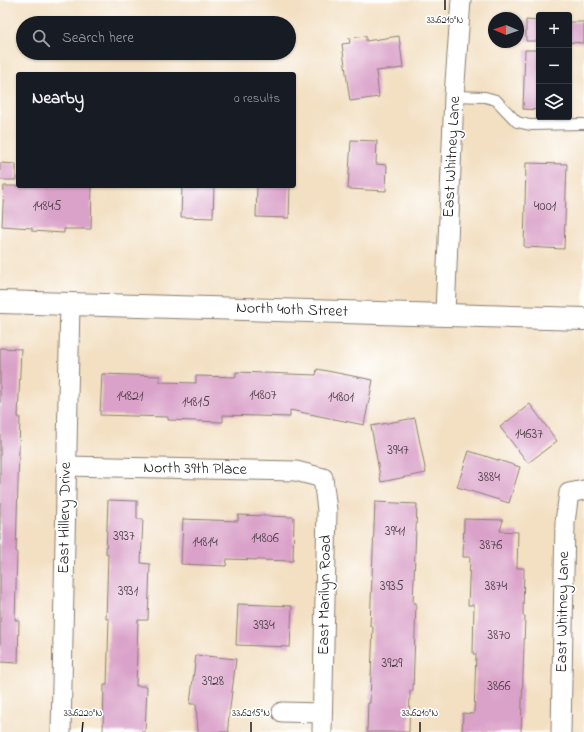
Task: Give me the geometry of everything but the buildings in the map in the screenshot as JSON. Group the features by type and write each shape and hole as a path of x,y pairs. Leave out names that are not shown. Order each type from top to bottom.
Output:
{"main road":[{"name":"North 40th Street","path":"0,302 584,318"}],"street":[{"name":"East Whitney Lane","path":"445,314 454,96 461,0"},
{"name":"East Hillery Drive","path":"61,732 70,304"},
{"name":"North 39th Place","path":"66,466 296,471 322,478"},
{"name":"East Marilyn Road","path":"322,478 327,510 322,732"},
{"name":"East Whitney Lane","path":"561,732 565,522 576,491"},
{"path":"282,712 322,713"}],"lane":[{"path":"454,96 485,97 496,100 518,122 530,125 584,124"}]}
